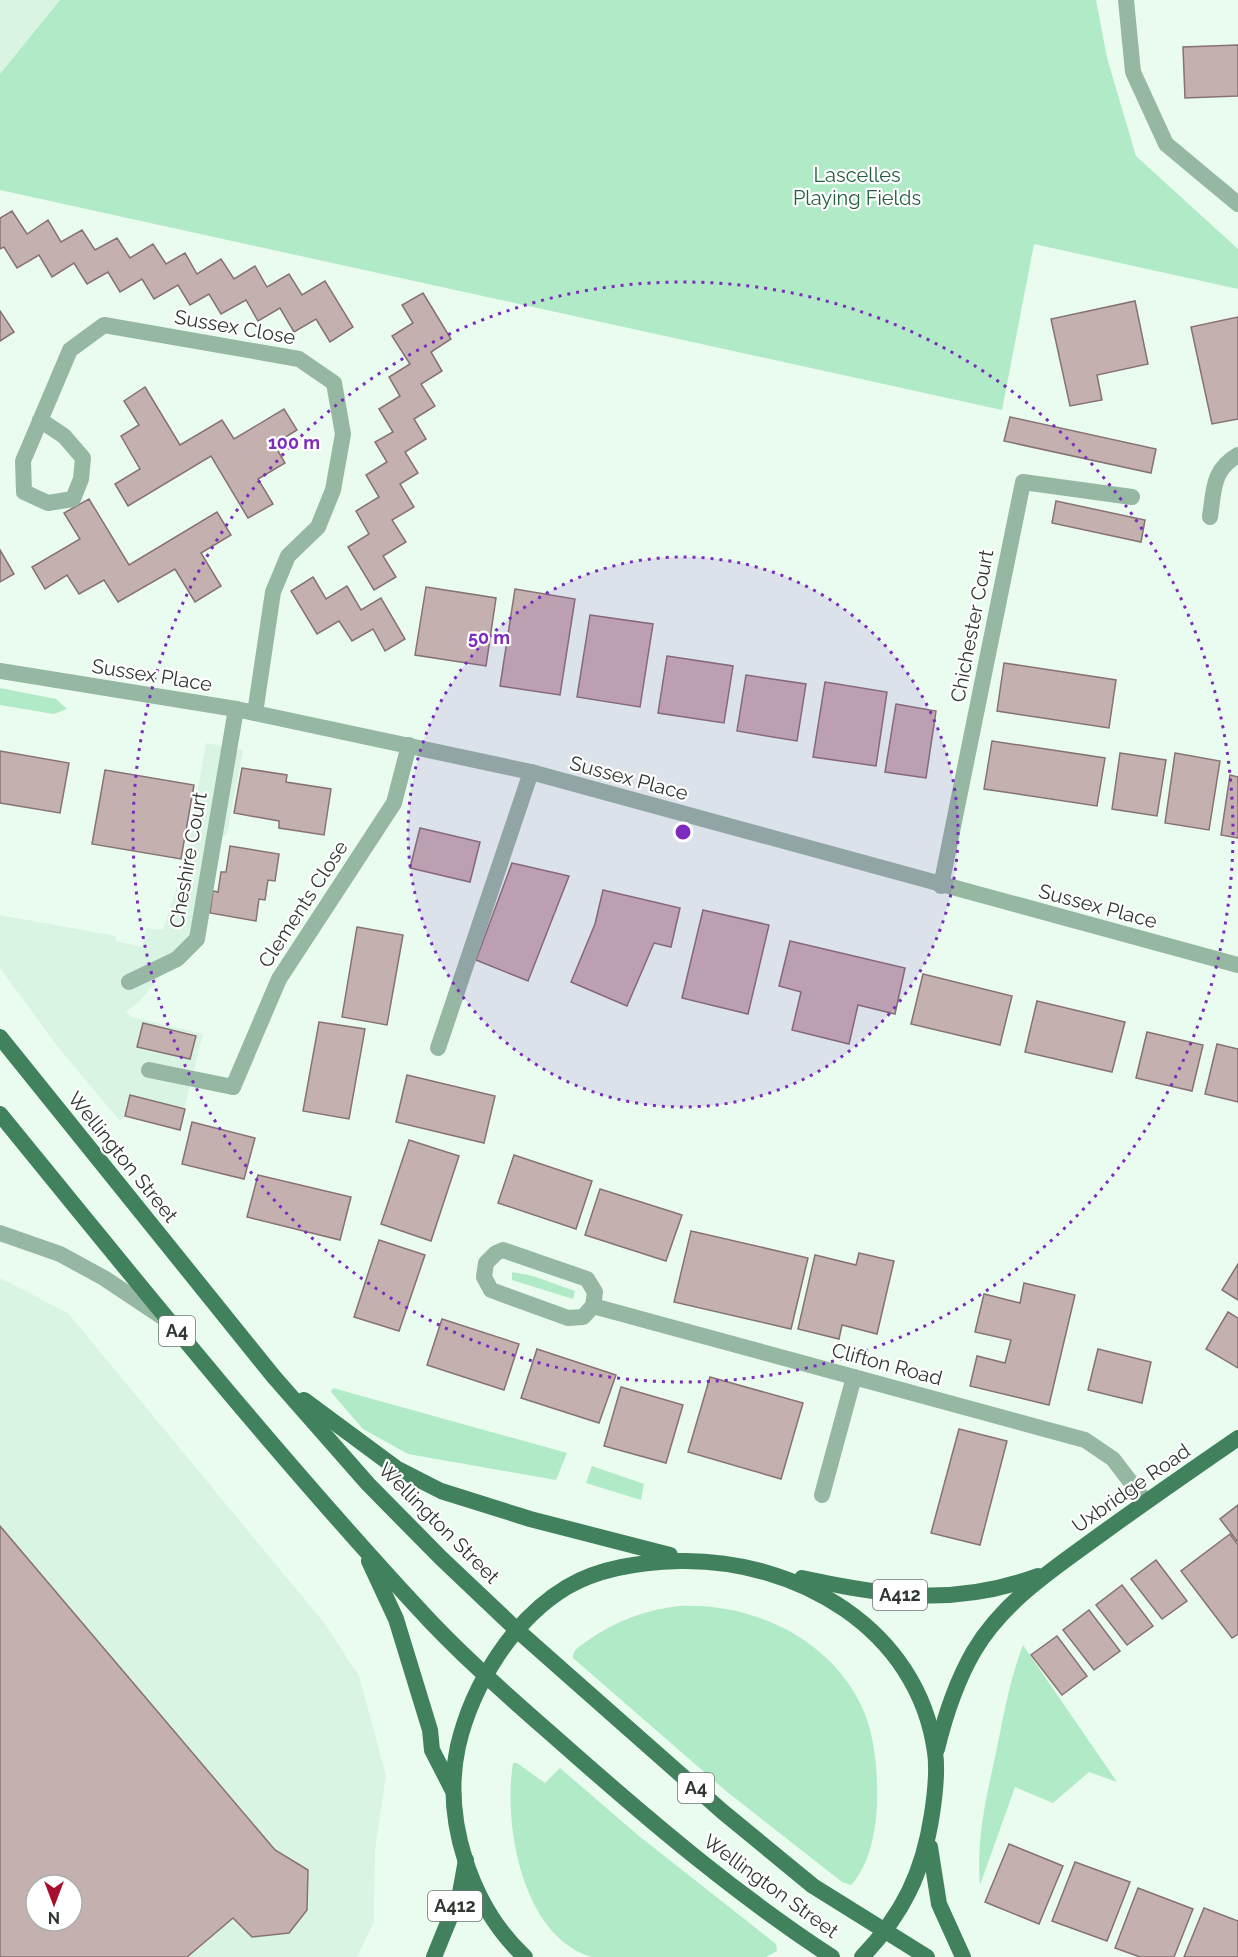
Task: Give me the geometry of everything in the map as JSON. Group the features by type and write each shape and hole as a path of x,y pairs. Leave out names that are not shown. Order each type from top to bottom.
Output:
{"main road":[{"name":"Wellington Street","path":"0,1037 274,1377 368,1484 441,1558 517,1630 732,1820 813,1886 927,1957"},
{"name":"Wellington Street","path":"0,1114 169,1322 418,1609 487,1676 671,1838 733,1888 832,1957"},
{"name":"A4","path":"274,1377 396,1468 441,1491 530,1519 650,1552 697,1561"},
{"name":"Uxbridge Road","path":"936,1753 946,1713 974,1651 998,1618 1048,1572 1238,1438"},
{"name":"A4","path":"360,1542 396,1620 429,1730 432,1750 453,1790"},
{"path":"525,1957 499,1929 478,1891 466,1859 457,1823 453,1790 460,1738 487,1676 517,1630 541,1606 567,1587 599,1573 629,1565 697,1561 751,1567 807,1587 837,1604 864,1621 885,1642 902,1665 920,1700 936,1753 929,1831 917,1876 886,1932 862,1957"},
{"name":"Uxbridge Road","path":"751,1567 855,1588 915,1596 980,1593 1002,1589 1048,1572"},
{"path":"929,1831 939,1904 963,1957"},
{"name":"A412","path":"434,1957 460,1893 466,1859"}],"street":[{"path":"1126,0 1133,72 1166,144 1238,204"},
{"name":"Sussex Close","path":"40,420 64,436 83,458 81,479 73,500 48,503 24,492 23,461 40,420 70,350 104,325 299,359 334,382 343,434 333,490 318,527 288,556 273,592 255,713"},
{"path":"1210,517 1216,479 1223,463 1238,455"},
{"name":"Chichester Court","path":"941,886 1023,482 1131,497"},
{"name":"Sussex Place","path":"0,671 236,709 531,772 941,886 1238,965"},
{"name":"Cheshire Court","path":"129,982 177,959 197,939 236,709"},
{"name":"Clements Close","path":"149,1070 233,1087 279,979 394,803 409,746"},
{"path":"438,1048 531,772"},
{"path":"0,1233 60,1254 104,1278 169,1322"},
{"path":"510,1251 581,1276 592,1285 593,1306 583,1317 568,1318 497,1294 491,1290 484,1277 486,1263 496,1253 510,1251"},
{"name":"Clifton Road","path":"593,1306 1084,1440 1113,1459 1146,1502"},
{"path":"822,1495 854,1377"}],"shaded area":[{"path":"0,0 60,0 0,74"},
{"path":"206,743 243,750 227,834 220,839 199,944 176,959 137,1004 126,1012 132,1017 203,1034 179,1130 125,1116 120,1121 58,1047 0,968 0,915 116,936 115,941 143,947 146,928 163,930 185,862"},
{"path":"0,1278 68,1313 325,1624 359,1676 386,1775 375,1851 374,1922 357,1957 0,1957"}],"green space":[{"name":"Lascelles Playing Fields","path":"60,0 1096,0 1107,58 1136,156 1238,249 1238,289 1034,244 1002,410 0,190 0,74"},
{"path":"0,688 56,699 67,709 54,714 0,705"},
{"path":"512,1272 533,1276 575,1291 573,1299 512,1280"},
{"path":"333,1388 567,1453 556,1480 408,1454 363,1429 331,1392"},
{"path":"592,1466 644,1484 641,1500 586,1483"},
{"path":"680,1606 734,1611 760,1618 785,1629 808,1643 829,1660 847,1681 861,1705 870,1728 875,1753 877,1792 871,1847 863,1868 851,1885 842,1882 726,1791 573,1658 579,1646 620,1622 655,1610"},
{"path":"1023,1645 1117,1782 1089,1772 1053,1803 1015,1787 980,1885 981,1833 986,1799 1014,1671"},
{"path":"513,1763 517,1763 545,1783 560,1768 639,1836 776,1944 777,1951 766,1957 592,1957 568,1945 549,1927 534,1903 522,1875 511,1816"}],"building":[{"path":"1238,45 1238,96 1185,98 1183,47"},
{"path":"12,211 27,234 48,220 61,242 82,230 95,250 117,238 130,258 153,244 166,264 185,253 197,274 221,259 234,279 255,266 267,287 289,274 302,295 325,281 353,327 330,342 316,319 294,332 280,308 258,321 246,300 221,314 209,294 190,305 178,285 154,299 142,279 120,292 108,272 87,284 74,263 52,277 39,255 17,268 4,247 0,249 0,218"},
{"path":"423,293 451,339 431,352 442,371 421,384 435,406 414,419 426,439 405,452 418,473 400,484 414,507 392,520 406,542 383,556 396,577 374,590 348,547 369,534 356,511 379,497 366,475 387,462 375,442 393,432 379,409 400,396 389,377 410,364 392,336 413,323 402,305"},
{"path":"1135,301 1148,364 1097,375 1102,400 1070,406 1051,319"},
{"path":"0,311 14,332 0,341"},
{"path":"1238,317 1238,419 1212,424 1191,327"},
{"path":"145,387 180,445 222,420 234,439 284,409 297,430 274,444 285,463 258,479 273,504 248,518 211,456 128,506 115,484 140,469 121,436 139,425 124,401"},
{"path":"1010,417 1156,449 1151,473 1004,441"},
{"path":"89,499 129,565 217,512 231,535 201,553 221,586 195,602 175,569 118,602 104,580 79,594 67,575 45,589 32,567 80,539 64,513"},
{"path":"1056,501 1145,520 1141,542 1052,523"},
{"path":"0,550 14,574 0,582"},
{"path":"313,577 326,599 347,586 361,610 381,598 405,639 385,651 373,629 352,641 339,621 317,634 291,591"},
{"path":"426,587 496,598 486,666 415,655"},
{"path":"515,589 575,599 560,695 500,686"},
{"path":"590,615 653,624 640,707 577,697"},
{"path":"667,656 733,666 724,723 658,713"},
{"path":"1004,663 1116,680 1109,728 997,711"},
{"path":"746,675 806,684 797,741 737,731"},
{"path":"825,682 887,692 876,766 813,757"},
{"path":"896,704 936,711 926,778 885,772"},
{"path":"992,741 1105,758 1097,806 984,789"},
{"path":"0,751 69,763 60,813 0,803"},
{"path":"1120,753 1166,760 1157,816 1112,809"},
{"path":"1175,753 1220,761 1209,830 1165,823"},
{"path":"242,768 287,775 286,782 331,789 324,835 279,828 279,821 234,813"},
{"path":"105,770 194,785 181,859 92,844"},
{"path":"1230,775 1238,777 1238,838 1221,835"},
{"path":"420,828 480,842 470,882 410,868"},
{"path":"230,846 279,854 275,881 268,880 265,900 259,899 256,921 210,913 213,891 218,892 221,872 226,872"},
{"path":"512,863 569,876 528,981 476,960"},
{"path":"603,890 680,908 671,947 654,943 627,1006 571,982 595,924"},
{"path":"703,910 769,925 748,1014 682,998"},
{"path":"357,927 403,935 387,1025 342,1017"},
{"path":"790,941 905,968 895,1014 858,1005 849,1044 792,1030 801,992 779,986"},
{"path":"923,974 1012,996 1000,1045 911,1024"},
{"path":"1037,1001 1125,1022 1112,1072 1025,1052"},
{"path":"319,1022 365,1029 349,1119 303,1111"},
{"path":"143,1023 196,1036 190,1059 137,1047"},
{"path":"1147,1032 1203,1045 1192,1091 1136,1078"},
{"path":"1217,1044 1238,1049 1238,1102 1205,1094"},
{"path":"407,1075 495,1096 484,1143 396,1122"},
{"path":"130,1095 185,1109 180,1130 125,1116"},
{"path":"192,1122 255,1138 244,1179 182,1164"},
{"path":"409,1140 459,1156 431,1241 381,1224"},
{"path":"514,1155 592,1181 576,1229 498,1203"},
{"path":"258,1175 351,1197 340,1240 247,1217"},
{"path":"600,1189 682,1215 666,1261 585,1235"},
{"path":"691,1231 808,1258 791,1329 674,1302"},
{"path":"379,1240 425,1255 399,1331 354,1317"},
{"path":"859,1253 894,1261 877,1334 842,1325 839,1339 798,1329 815,1255 856,1265"},
{"path":"1238,1264 1238,1300 1222,1290"},
{"path":"1024,1283 1075,1295 1049,1405 970,1386 977,1356 1005,1363 1011,1340 975,1332 984,1294 1020,1303"},
{"path":"1228,1312 1238,1318 1238,1368 1206,1349"},
{"path":"442,1319 519,1344 504,1390 427,1365"},
{"path":"537,1349 616,1375 599,1423 521,1398"},
{"path":"1098,1349 1151,1362 1142,1403 1088,1390"},
{"path":"710,1377 803,1403 781,1479 688,1452"},
{"path":"621,1387 683,1405 666,1463 604,1446"},
{"path":"959,1429 1007,1441 980,1545 931,1533"},
{"path":"1238,1505 1238,1542 1220,1519"},
{"path":"0,1526 275,1850 308,1870 307,1910 289,1933 252,1937 233,1918 187,1957 0,1957"},
{"path":"1230,1534 1238,1545 1238,1634 1232,1638 1181,1571"},
{"path":"1156,1560 1187,1601 1162,1619 1131,1579"},
{"path":"1122,1585 1153,1626 1127,1645 1096,1605"},
{"path":"1089,1610 1120,1651 1094,1670 1063,1630"},
{"path":"1057,1636 1087,1676 1062,1695 1031,1655"},
{"path":"1009,1844 1063,1866 1039,1924 985,1902"},
{"path":"1075,1862 1130,1882 1107,1941 1052,1921"},
{"path":"1138,1888 1193,1909 1174,1957 1140,1957 1115,1948"},
{"path":"1204,1908 1238,1921 1238,1957 1184,1957"}]}
